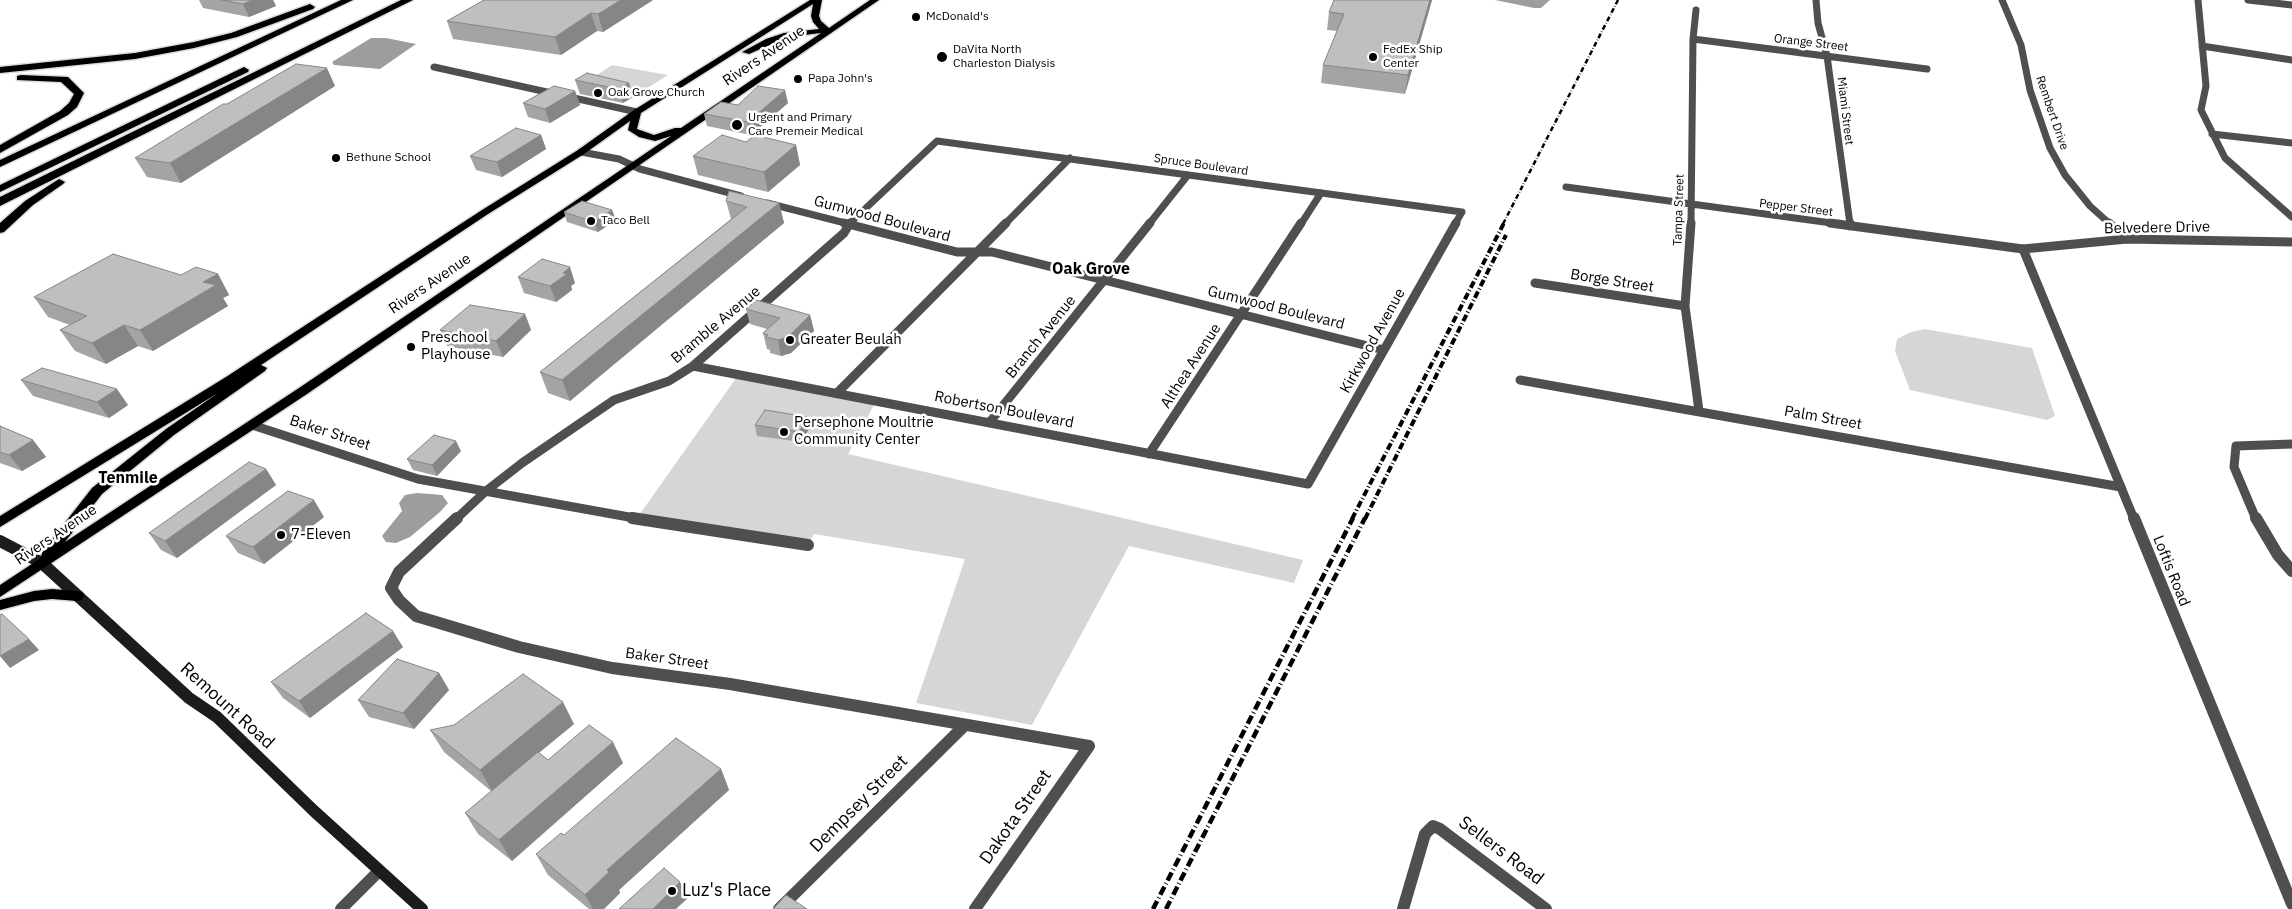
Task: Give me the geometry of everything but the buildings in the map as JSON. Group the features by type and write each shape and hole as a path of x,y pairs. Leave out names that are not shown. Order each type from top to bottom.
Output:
{"highway":[{"path":"1,77 135,56 213,41 273,22 329,0"},
{"path":"0,151 329,0"},
{"path":"0,164 348,0"},
{"path":"0,189 386,0"},
{"path":"0,202 408,0"},
{"path":"338,35 415,0"},
{"path":"0,151 64,113 74,105 79,93 64,79 1,77"},
{"path":"0,229 29,203 63,179 100,156 187,110"}],"main road":[{"path":"816,0 815,16 817,22 824,29 830,31"},
{"name":"Rivers Avenue","path":"0,522 310,328 485,212 581,152 637,112 816,0"},
{"path":"858,11 871,0"},
{"name":"Rivers Avenue","path":"0,592 252,425 875,0"},
{"path":"685,82 769,40 802,31 830,31"},
{"path":"637,112 632,130 642,135 655,138 691,126"},
{"path":"42,563 97,491 170,432 245,381 310,328"},
{"name":"Remount Road","path":"0,541 42,563 189,698 217,717 270,770 422,909"},
{"path":"0,605 34,596 52,594 77,596"}],"street":[{"name":"Miami Street","path":"1816,0 1818,23 1827,56 1850,226"},
{"name":"Rembert Drive","path":"2002,0 2020,45 2030,90 2050,148 2065,175 2090,206 2127,239"},
{"path":"2198,0 2206,86 2201,110 2225,158 2292,217"},
{"path":"2248,0 2292,5"},
{"name":"Tampa Street","path":"1696,10 1693,39 1692,206 1685,306 1699,411"},
{"name":"Orange Street","path":"1693,39 1928,69"},
{"path":"2202,46 2292,60"},
{"path":"434,67 637,112"},
{"path":"2212,134 2292,143"},
{"name":"Spruce Boulevard","path":"937,142 1070,158 1462,212"},
{"name":"Bramble Avenue","path":"486,492 522,464 614,400 669,381 694,366 844,233 848,225 937,142"},
{"path":"581,152 619,159 633,166 748,198"},
{"path":"837,393 1070,158"},
{"name":"Branch Avenue","path":"989,423 1188,175"},
{"name":"Pepper Street","path":"1566,187 1692,206 2024,249"},
{"name":"Althea Avenue","path":"1149,454 1321,193"},
{"name":"Gumwood Boulevard","path":"757,200 957,252 992,252 1384,350"},
{"name":"Kirkwood Avenue","path":"1308,484 1462,212"},
{"name":"Belvedere Drive","path":"2024,249 2127,239 2292,242"},
{"name":"Loftis Road","path":"2024,249 2292,904"},
{"name":"Borge Street","path":"1534,283 1685,306"},
{"name":"Robertson Boulevard","path":"694,366 1308,484"},
{"name":"Palm Street","path":"1520,380 2120,487"},
{"name":"Baker Street","path":"252,425 418,479 625,517 808,545"},
{"path":"2292,444 2236,446 2234,467 2260,528 2278,555 2292,571"},
{"name":"Baker Street","path":"486,492 399,572 391,588 399,600 416,616 501,643 612,668 730,684 1089,746"},
{"name":"Dempsey Street","path":"779,909 965,725"},
{"name":"Dakota Street","path":"974,909 1089,746"},
{"name":"Sellers Road","path":"1403,909 1425,834 1433,826 1440,829 1546,909"},
{"path":"341,909 379,871"}],"shaded area":[{"path":"1495,0 1550,0 1541,8 1534,8"},
{"path":"371,38 386,38 416,44 380,69 334,65 332,62"},
{"path":"612,65 668,75 641,92 588,81"},
{"path":"1925,329 2032,348 2055,416 2047,420 1910,390 1895,351 1897,339 1911,332"},
{"path":"739,374 876,401 848,454 1303,560 1294,583 1129,546 1032,725 916,703 965,559 814,534 808,545 637,518"},
{"path":"417,493 442,495 448,503 410,537 396,543 386,542 382,536 402,511 399,503 405,495"}],"railway":[{"path":"1503,224 1618,0"},
{"path":"1352,519 1504,223"},
{"path":"1365,519 1506,235"},
{"path":"1153,909 1353,518"},
{"path":"1166,909 1365,518"}],"place":[{"name":"McDonald's","path":"916,17"},
{"name":"DaVita North Charleston Dialysis","path":"942,57"},
{"name":"FedEx Ship Center","path":"1373,57"},
{"name":"Papa John's","path":"798,79"},
{"name":"Oak Grove Church","path":"598,93"},
{"name":"Urgent and Primary Care Premeir Medical","path":"737,125"},
{"name":"Bethune School","path":"336,158"},
{"name":"Taco Bell","path":"591,221"},
{"name":"Greater Beulah","path":"790,340"},
{"name":"Preschool Playhouse","path":"411,347"},
{"name":"Persephone Moultrie Community Center","path":"784,432"},
{"name":"7-Eleven","path":"281,535"},
{"name":"Luz's Place","path":"672,891"}],"district":[{"name":"Oak Grove","path":"1091,269"},
{"name":"Tenmile","path":"128,478"}]}
